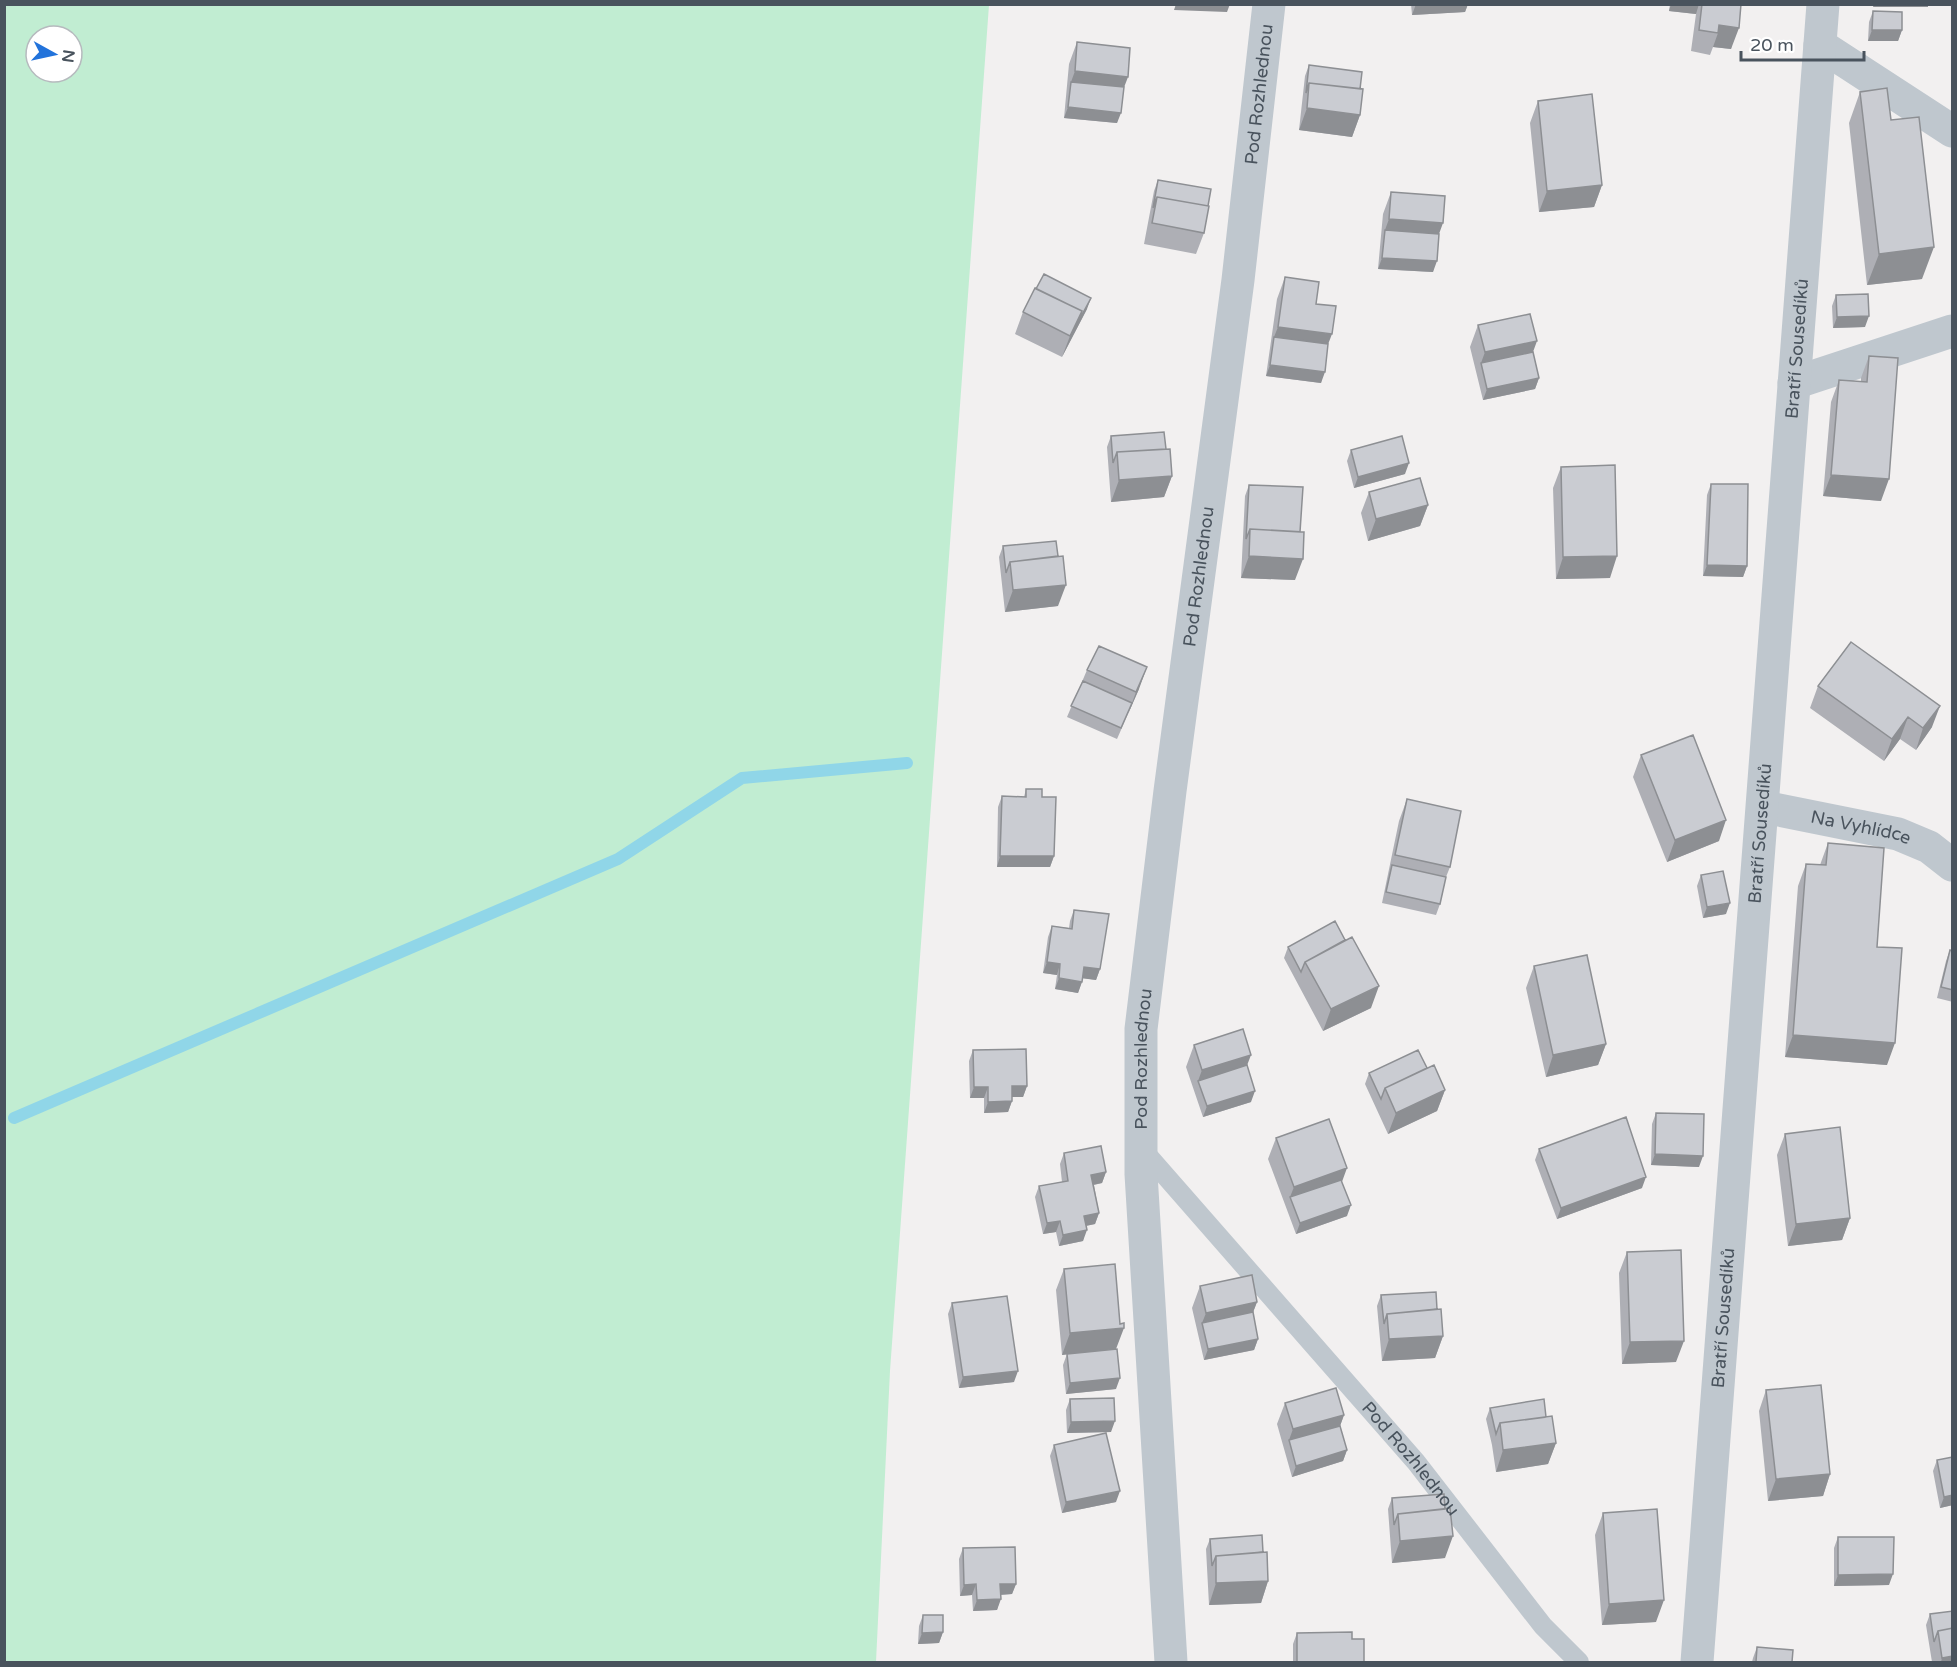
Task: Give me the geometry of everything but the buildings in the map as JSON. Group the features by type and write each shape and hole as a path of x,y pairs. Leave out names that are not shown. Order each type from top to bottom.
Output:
{"street":[{"name":"Pod Rozhlednou","path":"1171,1662 1141,1174 1141,1029 1171,780 1238,280 1269,4"},
{"name":"Bratří Sousedíků","path":"1697,1662 1764,807 1775,622 1823,4"},
{"path":"1820,45 1953,131"},
{"path":"1794,383 1953,331"},
{"name":"Na Vyhlídce","path":"1764,807 1898,834 1929,847 1953,864"}],"lane":[{"name":"Pod Rozhlednou","path":"1142,1149 1416,1462 1544,1626 1579,1662"}],"green space":[{"path":"5,4 989,5 890,1371 876,1662 5,1662"}],"waterway":[{"path":"14,1118 618,859 742,778 907,763"}]}
